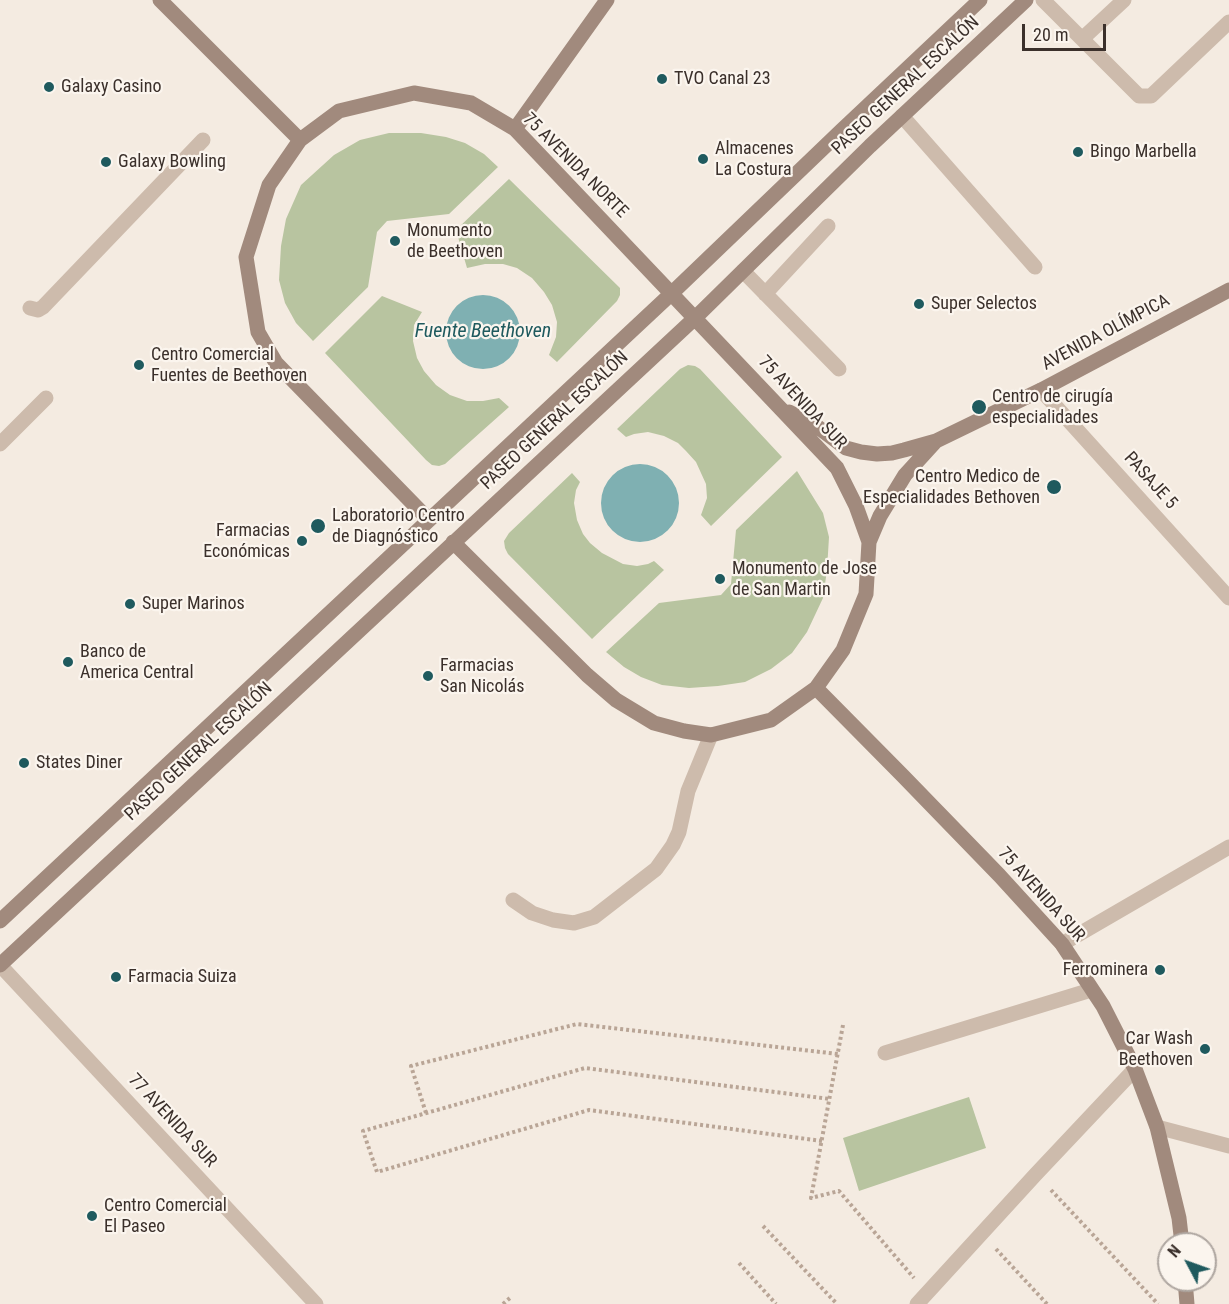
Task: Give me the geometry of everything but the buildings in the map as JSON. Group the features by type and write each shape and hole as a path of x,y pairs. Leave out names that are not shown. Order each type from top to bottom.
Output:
{"main road":[{"path":"160,0 300,140"},
{"path":"515,129 607,0"},
{"name":"PASEO GENERAL ESCALÓN","path":"0,921 672,293 980,0"},
{"name":"PASEO GENERAL ESCALÓN","path":"0,964 695,318 902,116 1026,0"},
{"name":"75 AVENIDA NORTE","path":"429,520 276,363 258,332 246,257 269,186 300,140 339,111 414,93 471,103 515,129 672,293"},
{"name":"AVENIDA OLÍMPICA","path":"778,406 815,425 846,448 861,452 892,453 936,441 1041,390 1229,290"},
{"name":"75 AVENIDA SUR","path":"453,542 586,675 616,700 654,723 711,735 771,720 816,688 843,650 866,594 869,542 863,523 837,468 672,293"},
{"name":"AVENIDA OLÍMPICA","path":"869,542 880,516 905,475 936,441"},
{"name":"75 AVENIDA SUR","path":"816,688 999,875 1062,944 1102,1006 1135,1069 1157,1127 1181,1232"}],"street":[{"path":"1043,0 1138,96 1151,96 1229,22"},
{"path":"1082,39 1124,0"},
{"path":"902,116 1035,267"},
{"path":"30,308 38,310 43,307 203,140"},
{"path":"765,294 828,226"},
{"path":"743,271 839,369"},
{"name":"PASAJE 5","path":"1041,390 1229,598"},
{"path":"0,444 46,398"},
{"path":"513,900 532,913 553,920 574,923 594,917 656,869 679,832 688,791 711,735"},
{"path":"1062,944 1229,847"},
{"name":"77 AVENIDA SUR","path":"0,964 316,1304"},
{"path":"885,1053 1091,990"},
{"path":"922,1298 1135,1069"},
{"path":"1157,1127 1229,1146"}],"path":[{"path":"426,1113 411,1066 577,1024 838,1054"},
{"path":"843,1025 811,1198 839,1191 922,1298"},
{"path":"822,1141 589,1110 378,1172 363,1131 585,1068 830,1099"},
{"path":"1036,1174 1158,1304"},
{"path":"763,1226 837,1304"},
{"path":"982,1233 1047,1304"},
{"path":"739,1263 776,1304"},
{"path":"503,1304 510,1298"}],"green space":[{"path":"389,133 421,133 446,137 465,143 484,154 498,167 449,214 387,221 377,232 368,287 313,341 296,323 285,303 279,280 281,246 286,219 301,185 334,155 360,140"},
{"path":"509,179 620,288 617,301 557,362 549,355 556,337 557,322 552,305 544,292 532,278 517,268 503,264 485,264 467,268 456,230"},
{"path":"382,296 422,312 414,325 413,341 417,358 436,385 450,395 467,401 499,398 509,407 445,464 432,465 426,460 325,353"},
{"path":"688,365 700,369 782,457 711,526 701,515 707,498 706,484 696,462 686,451 678,443 664,436 648,432 626,437 617,429 680,369"},
{"path":"797,471 823,513 829,537 823,598 807,632 792,653 771,669 745,682 689,688 662,685 641,677 606,652 659,603 721,595 731,584 736,530"},
{"path":"572,473 580,482 574,503 577,520 590,543 602,553 623,564 637,566 654,561 664,570 592,639 508,554 504,541 509,533"},
{"path":"969,1097 986,1148 859,1191 843,1138"}],"water":[{"name":"Fuente Beethoven","path":"483,295 504,301 514,311 520,332 514,353 504,363 483,369 462,363 452,353 446,332 452,311 462,301"},
{"path":"632,464 648,464 662,470 673,481 679,495 679,511 673,525 662,536 648,542 632,542 618,536 607,525 601,511 601,495 607,481 618,470"}],"place":[{"name":"TVO Canal 23","path":"662,79"},
{"name":"Galaxy Casino","path":"49,87"},
{"name":"Bingo Marbella","path":"1078,152"},
{"name":"Almacenes La Costura","path":"703,159"},
{"name":"Galaxy Bowling","path":"106,162"},
{"name":"Monumento de Beethoven","path":"395,241"},
{"name":"Super Selectos","path":"919,304"},
{"name":"Centro Comercial Fuentes de Beethoven","path":"139,365"},
{"name":"Centro de cirugía especialidades","path":"979,407"},
{"name":"Centro Medico de Especialidades Bethoven","path":"1054,487"},
{"name":"Laboratorio Centro de Diagnóstico","path":"318,526"},
{"name":"Farmacias Económicas","path":"302,541"},
{"name":"Monumento de Jose de San Martin","path":"720,579"},
{"name":"Super Marinos","path":"130,604"},
{"name":"Banco de America Central","path":"68,662"},
{"name":"Farmacias San Nicolás","path":"428,676"},
{"name":"States Diner","path":"24,763"},
{"name":"Ferrominera","path":"1160,970"},
{"name":"Farmacia Suiza","path":"116,977"},
{"name":"Car Wash Beethoven","path":"1205,1049"},
{"name":"Centro Comercial El Paseo","path":"92,1216"}]}
